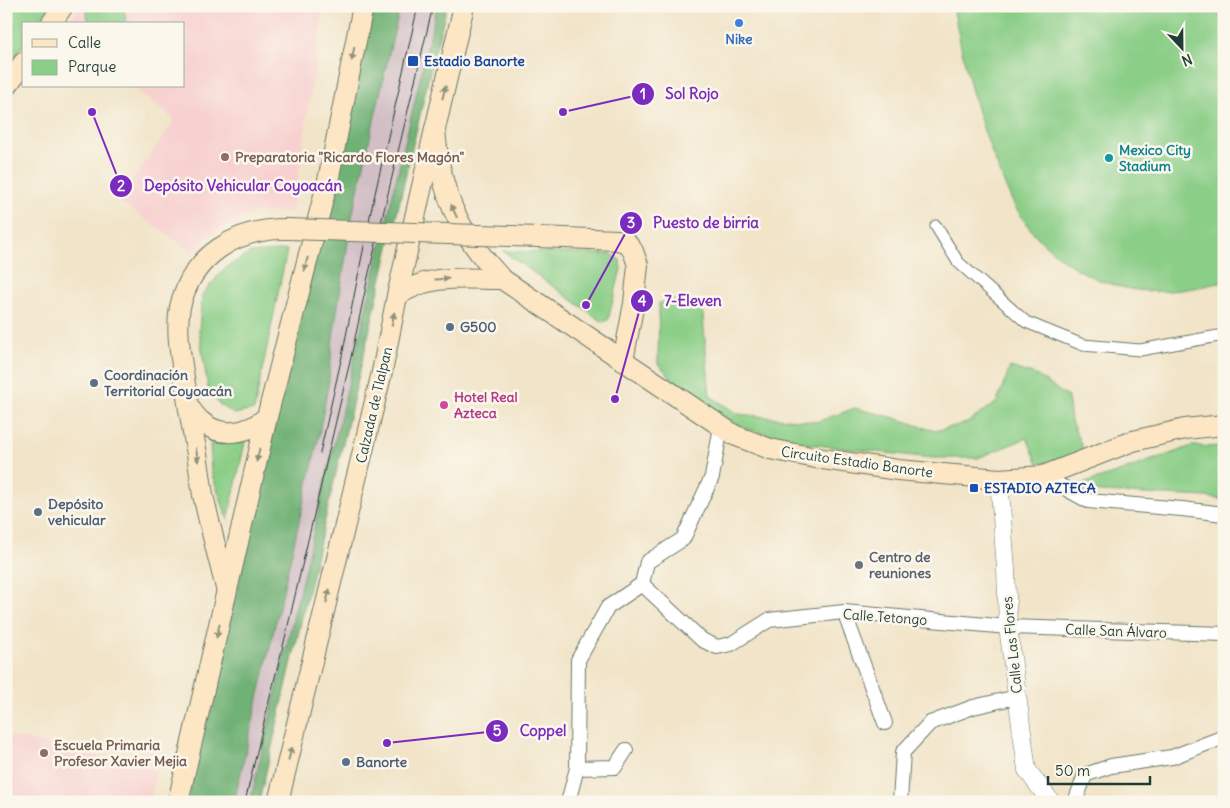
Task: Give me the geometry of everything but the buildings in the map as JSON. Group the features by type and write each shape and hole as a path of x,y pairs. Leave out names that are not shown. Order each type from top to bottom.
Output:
{"main road":[{"path":"52,22 63,6"},
{"path":"178,802 267,417 329,176 363,6"},
{"name":"Calzada de Tlalpan","path":"278,802 382,372 397,296 464,6"},
{"path":"6,86 22,65"},
{"name":"Circuito Estadio Banorte","path":"435,129 437,155 442,180 454,213 475,248 502,280 720,427 747,441 793,454 898,470 999,479 1042,476 1133,441 1185,429 1224,425"},
{"path":"227,592 203,495 181,355 178,319 183,298 192,277 216,250 238,237 262,230 288,229 618,240 627,243 634,251 638,265 634,303 623,361"},
{"path":"397,296 412,287 432,280 502,280"},
{"path":"189,407 202,422 224,432 245,430 260,423 267,417"}],"street":[{"path":"936,226 958,262 1026,322 1083,346 1140,350 1224,335"},
{"path":"568,802 577,768 578,660 608,607 642,584 647,562 683,539 712,477 720,427"},
{"path":"1042,476 1088,501 1224,514"},
{"name":"Calle Las Flores","path":"999,479 1006,569 1008,627 1027,770 1051,802"},
{"name":"Calle Tetongo","path":"642,584 702,640 717,647 731,644 769,620 844,612 1008,627"},
{"path":"844,612 886,723"},
{"name":"Calle San Álvaro","path":"1008,627 1224,634"},
{"path":"900,802 903,752 930,723 973,708 1017,697"},
{"path":"1075,802 1085,776 1111,766 1172,757 1224,737"},
{"path":"577,768 615,767 626,750"}],"shaded area":[{"name":"Preparatoria \"Ricardo Flores Magón\"","path":"80,6 324,6 292,213 257,212 228,224 207,237 192,252 118,200 175,120 135,88 185,88 185,22 69,22"},
{"path":"400,6 437,6 250,802 234,802 318,440 329,380 333,337 352,217"},
{"name":"Escuela Primaria Profesor Xavier Mejia","path":"6,735 157,771 149,802 6,802"}],"green space":[{"path":"6,6 50,6 39,22 22,22 22,47 6,70 6,56 11,42 6,26"},
{"path":"90,6 124,6 126,22 88,22 87,11"},
{"path":"374,6 400,6 352,217 333,337 329,380 318,440 234,802 187,802"},
{"path":"437,6 447,6 259,802 250,802"},
{"name":"Mexico City Stadium","path":"953,6 1224,6 1224,282 1168,291 1130,289 1094,278 1077,269 1046,246 1033,233 1018,212 991,150 971,90"},
{"path":"287,250 254,410 234,414 219,404 208,389 199,330 202,295 224,269 250,253"},
{"path":"503,251 612,254 620,260 621,269 608,320 603,322"},
{"path":"680,300 702,306 710,396 738,414 816,422 855,408 935,431 967,423 997,402 1010,367 1036,375 1068,397 1071,421 1084,451 1064,459 1038,464 1027,438 978,458 932,458 798,443 743,428 685,392 658,364 659,303"},
{"path":"210,436 245,442 228,520 211,472"},
{"path":"1192,446 1224,447 1224,500 1207,497 1081,491 1078,485 1110,475"}],"tram line":[{"path":"320,453 342,356 371,211 418,6"},
{"path":"245,802 433,6"}],"place":[{"name":"Nike","path":"739,23"},
{"name":"Estadio Banorte","path":"413,61"},
{"name":"Depósito Vehicular Coyoacán","path":"92,112"},
{"name":"Sol Rojo","path":"563,112"},
{"name":"Preparatoria \"Ricardo Flores Magón\"","path":"225,157"},
{"name":"Mexico City Stadium","path":"1109,158"},
{"name":"Puesto de birria","path":"586,305"},
{"name":"G500","path":"450,327"},
{"name":"Coordinación Territorial Coyoacán","path":"94,383"},
{"name":"7-Eleven","path":"615,399"},
{"name":"Hotel Real Azteca","path":"444,405"},
{"name":"ESTADIO AZTECA","path":"974,488"},
{"name":"Depósito vehicular","path":"38,512"},
{"name":"Centro de reuniones","path":"859,565"},
{"name":"Coppel","path":"387,743"},
{"name":"Escuela Primaria Profesor Xavier Mejia","path":"44,753"},
{"name":"Banorte","path":"346,762"}]}
